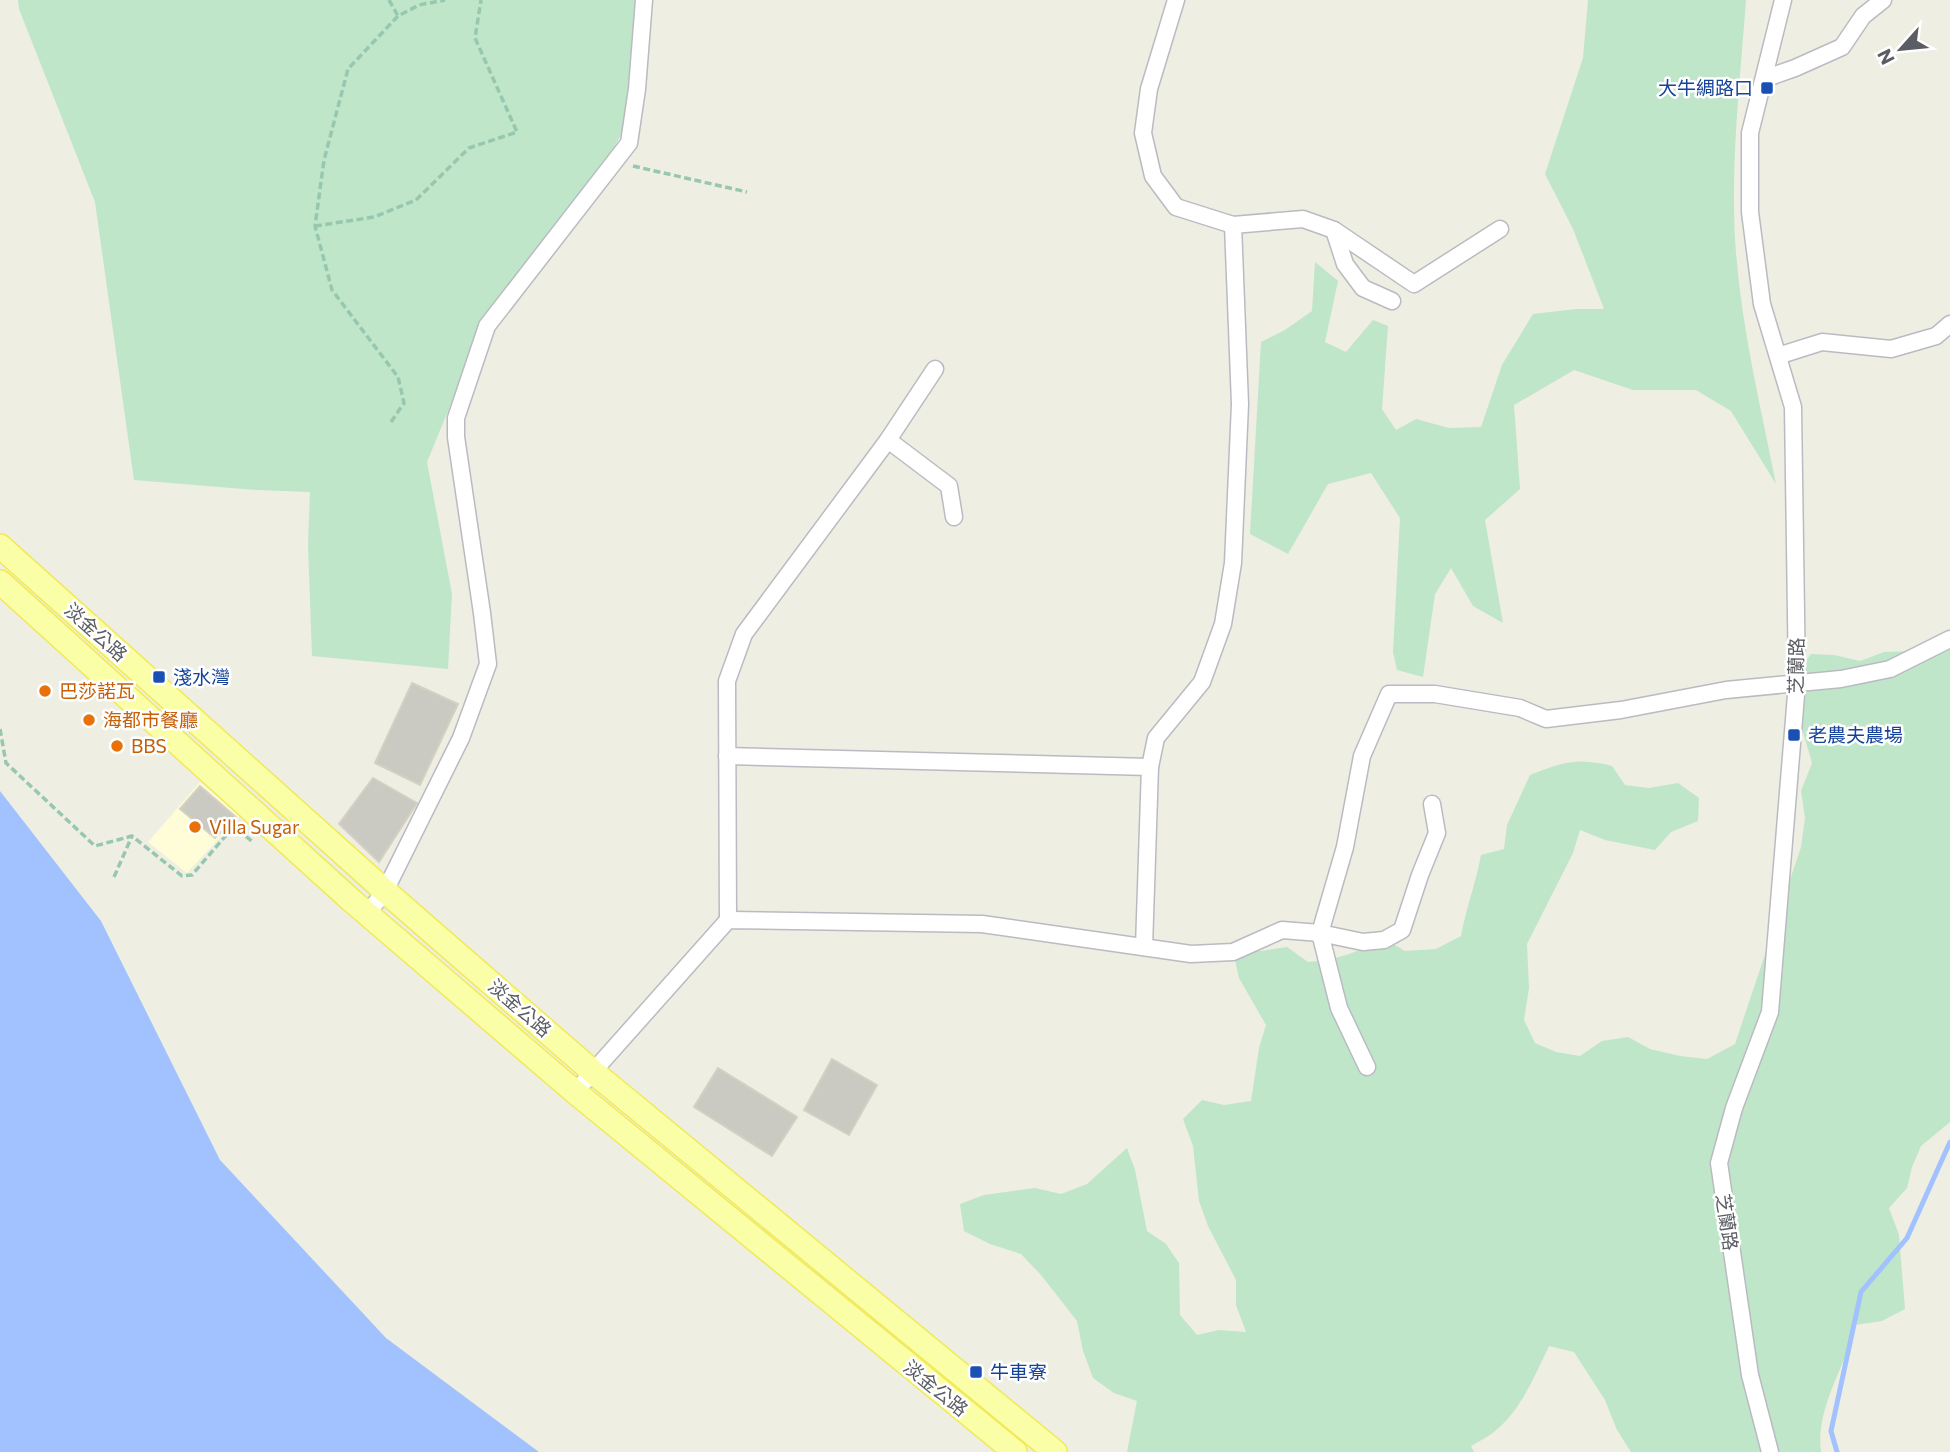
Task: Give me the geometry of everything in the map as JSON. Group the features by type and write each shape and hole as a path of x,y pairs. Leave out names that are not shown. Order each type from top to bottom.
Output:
{"main road":[{"name":"淡金公路","path":"0,546 384,891 592,1071 1055,1452"},
{"name":"淡金公路","path":"0,582 367,914 575,1092 1015,1452"}],"street":[{"path":"367,914 384,891 461,738 488,664 456,437 456,418 487,326 629,142 637,89 644,0"},
{"path":"1175,0 1149,89 1143,133 1153,176 1176,207 1233,225 1303,219 1334,230 1414,284 1500,229"},
{"name":"芝蘭路","path":"1770,1452 1750,1375 1719,1163 1734,1108 1770,1012 1797,683 1793,407 1762,304 1749,212 1750,133 1783,0"},
{"path":"1764,79 1842,47 1863,16 1883,0"},
{"path":"1144,947 1150,767 1156,738 1202,682 1223,624 1233,563 1240,404 1233,225"},
{"path":"1334,230 1345,264 1363,288 1392,301"},
{"path":"1778,356 1822,342 1891,349 1936,336 1950,324"},
{"path":"575,1092 728,920 727,681 744,634 888,440 935,369"},
{"path":"888,440 949,486 954,517"},
{"path":"1367,1068 1339,1007 1320,933 1345,847 1362,756 1389,694 1435,694 1520,708 1546,719 1621,710 1726,690 1841,679 1890,668 1950,639"},
{"path":"727,756 1150,767"},
{"path":"728,920 982,924 1191,954 1233,952 1282,930 1320,933 1363,942 1384,940 1402,930 1437,833 1432,804"}],"path":[{"path":"389,0 398,16"},
{"path":"391,422 404,403 398,377 332,289 315,226 324,160 348,69 398,16 419,5 445,0"},
{"path":"315,226 374,217 416,200 469,148 517,132 475,38 481,0"},
{"path":"614,162 747,192"},
{"path":"0,729 6,763 94,846 132,836"},
{"path":"132,836 182,876 192,875 236,828 254,843"},
{"path":"114,877 132,836"}],"shaded area":[{"path":"18,0 641,0 625,127 574,222 476,343 427,462 452,594 448,669 312,656 308,545 310,492 134,480 95,202 19,9"},
{"path":"1588,0 1746,0 1735,157 1735,244 1743,313 1776,484 1731,411 1696,390 1633,390 1574,370 1514,405 1520,489 1485,520 1503,623 1473,606 1451,568 1435,594 1423,677 1397,670 1393,652 1400,518 1371,473 1328,484 1288,554 1250,534 1261,342 1285,330 1312,311 1315,262 1338,281 1325,342 1346,352 1373,320 1388,326 1382,409 1396,430 1416,419 1449,428 1481,427 1502,365 1533,314 1604,309 1573,229 1545,174 1583,58"},
{"path":"1950,641 1950,1122 1921,1146 1907,1188 1889,1208 1899,1235 1905,1309 1882,1321 1855,1325 1827,1403 1820,1435 1821,1452 1631,1452 1617,1430 1605,1400 1574,1352 1549,1346 1520,1403 1495,1431 1471,1446 1474,1452 1127,1452 1137,1401 1114,1393 1093,1378 1083,1351 1077,1321 1021,1254 990,1244 964,1231 960,1204 984,1195 1035,1188 1061,1194 1087,1184 1127,1148 1135,1170 1147,1231 1166,1244 1179,1263 1180,1315 1197,1335 1219,1330 1246,1332 1236,1305 1236,1280 1208,1226 1199,1201 1193,1146 1183,1119 1202,1100 1224,1105 1251,1101 1259,1048 1266,1025 1239,978 1232,946 1261,951 1287,947 1308,962 1347,955 1382,937 1405,951 1436,949 1461,936 1481,855 1504,849 1507,825 1530,775 1579,761 1612,766 1625,785 1649,788 1678,783 1699,798 1698,821 1671,832 1655,850 1605,840 1580,830 1573,853 1527,944 1529,988 1524,1020 1535,1043 1556,1052 1580,1056 1602,1041 1628,1037 1650,1049 1707,1059 1735,1044 1801,847 1805,818 1801,791 1812,763 1803,732 1789,704 1794,676 1811,654 1834,655 1860,661 1884,652 1912,651"},
{"name":"Villa Sugar","path":"200,782 240,816 187,873 148,842"}],"water":[{"path":"0,791 101,921 220,1160 386,1338 539,1452 0,1452"}],"building":[{"path":"412,683 458,704 420,785 375,763"},
{"path":"373,778 417,803 379,862 339,824"},
{"path":"200,786 236,817 215,838 180,809"},
{"path":"832,1059 877,1085 849,1135 804,1110"},
{"path":"718,1068 797,1117 772,1156 694,1107"}],"waterway":[{"path":"1837,1452 1831,1431 1861,1292 1907,1238 1950,1142"}],"place":[{"name":"大牛綢路口","path":"1767,88"},
{"name":"淺水灣","path":"159,677"},
{"name":"巴莎諾瓦","path":"45,691"},
{"name":"海都市餐廳","path":"89,720"},
{"name":"老農夫農場","path":"1794,735"},
{"name":"BBS","path":"117,746"},
{"name":"Villa Sugar","path":"195,827"},
{"name":"牛車寮","path":"976,1372"}]}
